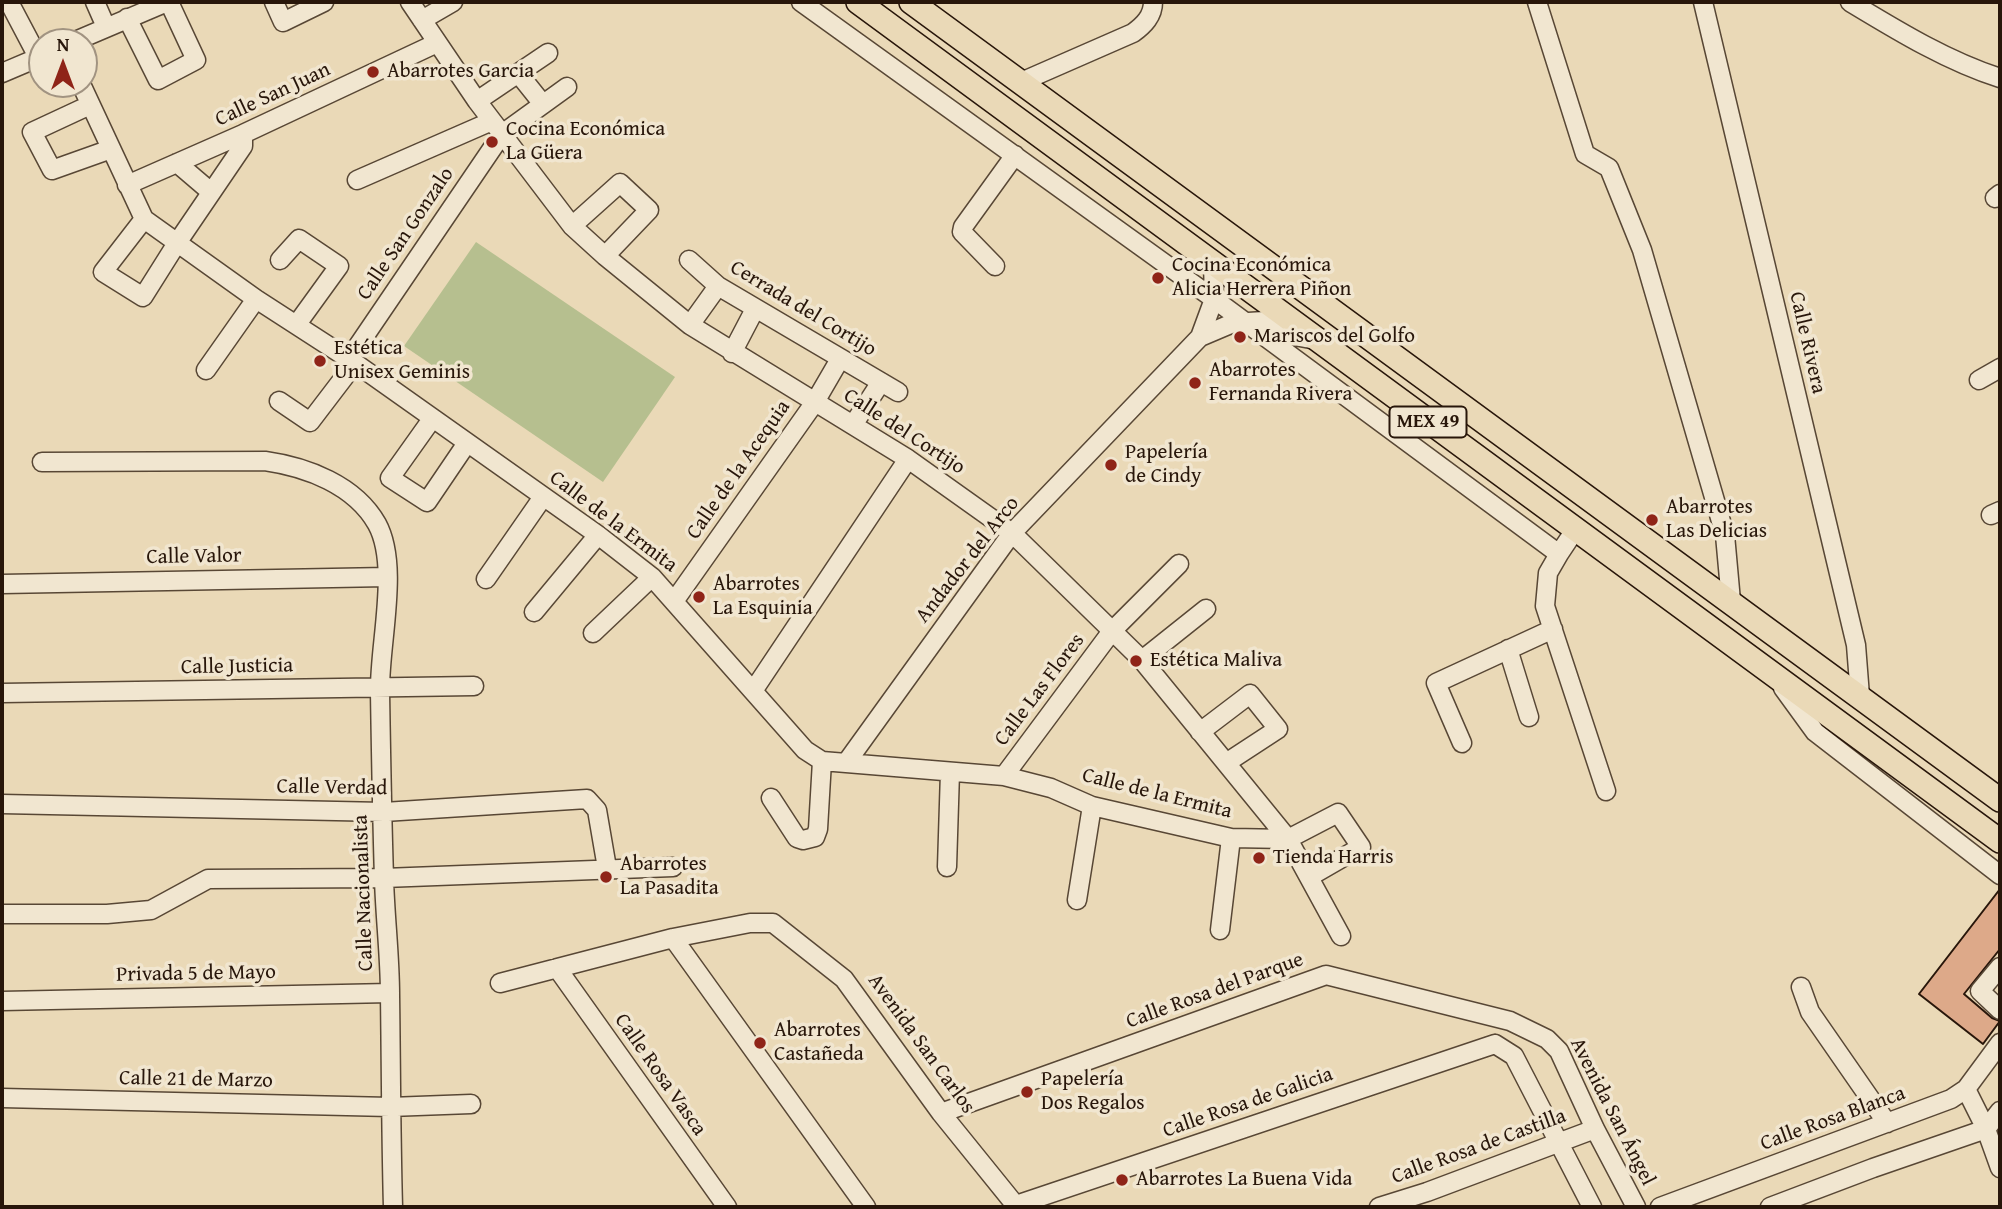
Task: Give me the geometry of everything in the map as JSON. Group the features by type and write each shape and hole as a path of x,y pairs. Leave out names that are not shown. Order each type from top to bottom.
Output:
{"main road":[{"name":"MEX 49","path":"858,2 2000,841"},
{"name":"MEX 49","path":"911,2 2000,800"},
{"path":"1316,340 1337,313"},
{"path":"1576,530 1594,501"}],"street":[{"path":"9,2 28,36"},
{"path":"95,2 106,27"},
{"path":"98,31 131,11 168,2 196,60 158,80 131,11"},
{"path":"274,2 284,22 324,2"},
{"name":"Calle del Cortijo","path":"410,2 477,101 572,226 605,256 690,326 908,459 1012,533 1142,660 1288,839 1341,936"},
{"path":"422,20 453,2"},
{"path":"801,2 1214,299 1559,554"},
{"path":"1021,82 1133,33 1146,23 1153,2"},
{"path":"1537,2 1585,154 1609,168 1642,250 1725,535 1731,601"},
{"name":"Calle Rivera","path":"1703,2 1856,645 1860,696"},
{"path":"1850,2 1973,69 2000,78"},
{"name":"Calle San Juan","path":"127,185 437,43"},
{"path":"477,101 548,53"},
{"path":"2,73 28,62"},
{"path":"925,91 944,64"},
{"path":"518,73 542,103"},
{"path":"356,180 497,127 567,87"},
{"name":"Calle de la Ermita","path":"86,98 144,219 256,299 352,361 598,535 652,577 805,750 822,761 1004,776 1051,788 1092,806 1231,838 1288,839"},
{"path":"89,105 32,132 52,170 111,149"},
{"path":"993,139 1011,114"},
{"name":"Calle San Gonzalo","path":"279,401 310,422 352,361 497,127"},
{"path":"144,219 103,272 143,298 243,146 243,134"},
{"path":"995,266 964,235 963,227 1015,155"},
{"path":"177,163 211,192"},
{"path":"572,226 620,183 649,210 605,256"},
{"path":"280,260 299,239 339,266 297,324"},
{"name":"Cerrada del Cortijo","path":"689,260 718,286 898,392"},
{"name":"Andador del Arco","path":"1200,337 1214,299 1213,263"},
{"path":"690,326 718,286"},
{"path":"206,370 256,299"},
{"path":"732,353 755,309"},
{"path":"1243,321 1264,321 1289,335 1316,340"},
{"name":"Andador del Arco","path":"846,763 1012,533 1200,337 1243,321"},
{"name":"Calle de la Acequia","path":"675,600 815,402 841,359"},
{"path":"1979,380 2000,368"},
{"path":"853,425 881,382"},
{"path":"432,419 390,478 427,502 467,443"},
{"path":"1411,447 1430,423"},
{"path":"753,691 908,459"},
{"name":"Calle Nacionalista","path":"42,462 265,461 293,465 329,479 364,506 377,523 385,543 387,577 380,688 384,878 390,993 393,1207"},
{"path":"1503,514 1521,490"},
{"path":"486,579 543,497"},
{"path":"1576,530 1548,573 1545,606 1606,791"},
{"path":"534,612 598,535"},
{"name":"Calle Las Flores","path":"1004,776 1112,631 1179,564"},
{"name":"Calle Valor","path":"2,583 387,577"},
{"path":"593,633 652,577"},
{"path":"1142,660 1206,609"},
{"path":"1462,744 1436,683 1553,629"},
{"path":"1508,649 1529,717"},
{"path":"1773,674 1815,732 2000,875"},
{"name":"Calle Justicia","path":"2,693 474,686"},
{"path":"1200,732 1250,694 1278,729 1226,763"},
{"path":"771,798 797,838 803,840 815,837 818,829 822,761"},
{"path":"947,867 950,772"},
{"name":"Calle Verdad","path":"2,804 384,812 587,799 597,810 607,868"},
{"path":"1077,900 1092,806"},
{"path":"1288,839 1338,813 1361,847 1309,877"},
{"path":"1220,930 1231,838"},
{"path":"2,914 107,914 151,910 208,879 384,878 673,867"},
{"name":"Avenida San Carlos","path":"673,939 750,923 773,923 844,979 941,1113 1016,1206"},
{"path":"500,982 673,939 866,1207"},
{"path":"2000,967 1980,991 2000,1010"},
{"name":"Calle Rosa Vasca","path":"557,968 727,1207"},
{"name":"Calle Rosa del Parque","path":"941,1113 1326,975 1510,1021"},
{"path":"1801,987 1810,1012 1887,1123"},
{"name":"Privada 5 de Mayo","path":"2,1001 390,993"},
{"path":"1510,1021 1495,1044 1514,1056 1592,1207"},
{"name":"Avenida San Ángel","path":"1510,1021 1547,1039 1559,1051 1595,1129 1636,1207"},
{"name":"Calle Rosa Blanca","path":"1660,1207 1702,1200 1951,1099 1966,1089 2000,1043"},
{"name":"Calle Rosa de Galicia","path":"1016,1206 1495,1044"},
{"path":"1966,1089 1986,1129 2000,1168"},
{"name":"Calle 21 de Marzo","path":"2,1098 390,1107 471,1104"},
{"path":"1770,1207 1795,1203 1986,1129 2000,1111"},
{"name":"Calle Rosa de Castilla","path":"1379,1207 1431,1200 1559,1142 1595,1129"}],"green space":[{"path":"476,242 675,377 603,482 404,346"}],"building":[{"path":"2000,889 2000,949 1964,994 1992,1018 2000,1021 1983,1044 1919,994"}],"place":[{"name":"Abarrotes Garcia","path":"373,72"},
{"name":"Cocina Económica La Güera","path":"492,142"},
{"name":"Cocina Económica Alicia Herrera Piñon","path":"1158,278"},
{"name":"Mariscos del Golfo","path":"1240,337"},
{"name":"Estética Unisex Geminis","path":"320,361"},
{"name":"Abarrotes Fernanda Rivera","path":"1195,383"},
{"name":"Papelería de Cindy","path":"1111,465"},
{"name":"Abarrotes Las Delicias","path":"1652,520"},
{"name":"Abarrotes La Esquinia","path":"699,597"},
{"name":"Estética Maliva","path":"1136,661"},
{"name":"Tienda Harris","path":"1259,858"},
{"name":"Abarrotes La Pasadita","path":"606,877"},
{"name":"Abarrotes Castañeda","path":"760,1043"},
{"name":"Papelería Dos Regalos","path":"1027,1092"},
{"name":"Abarrotes La Buena Vida","path":"1122,1180"}]}
